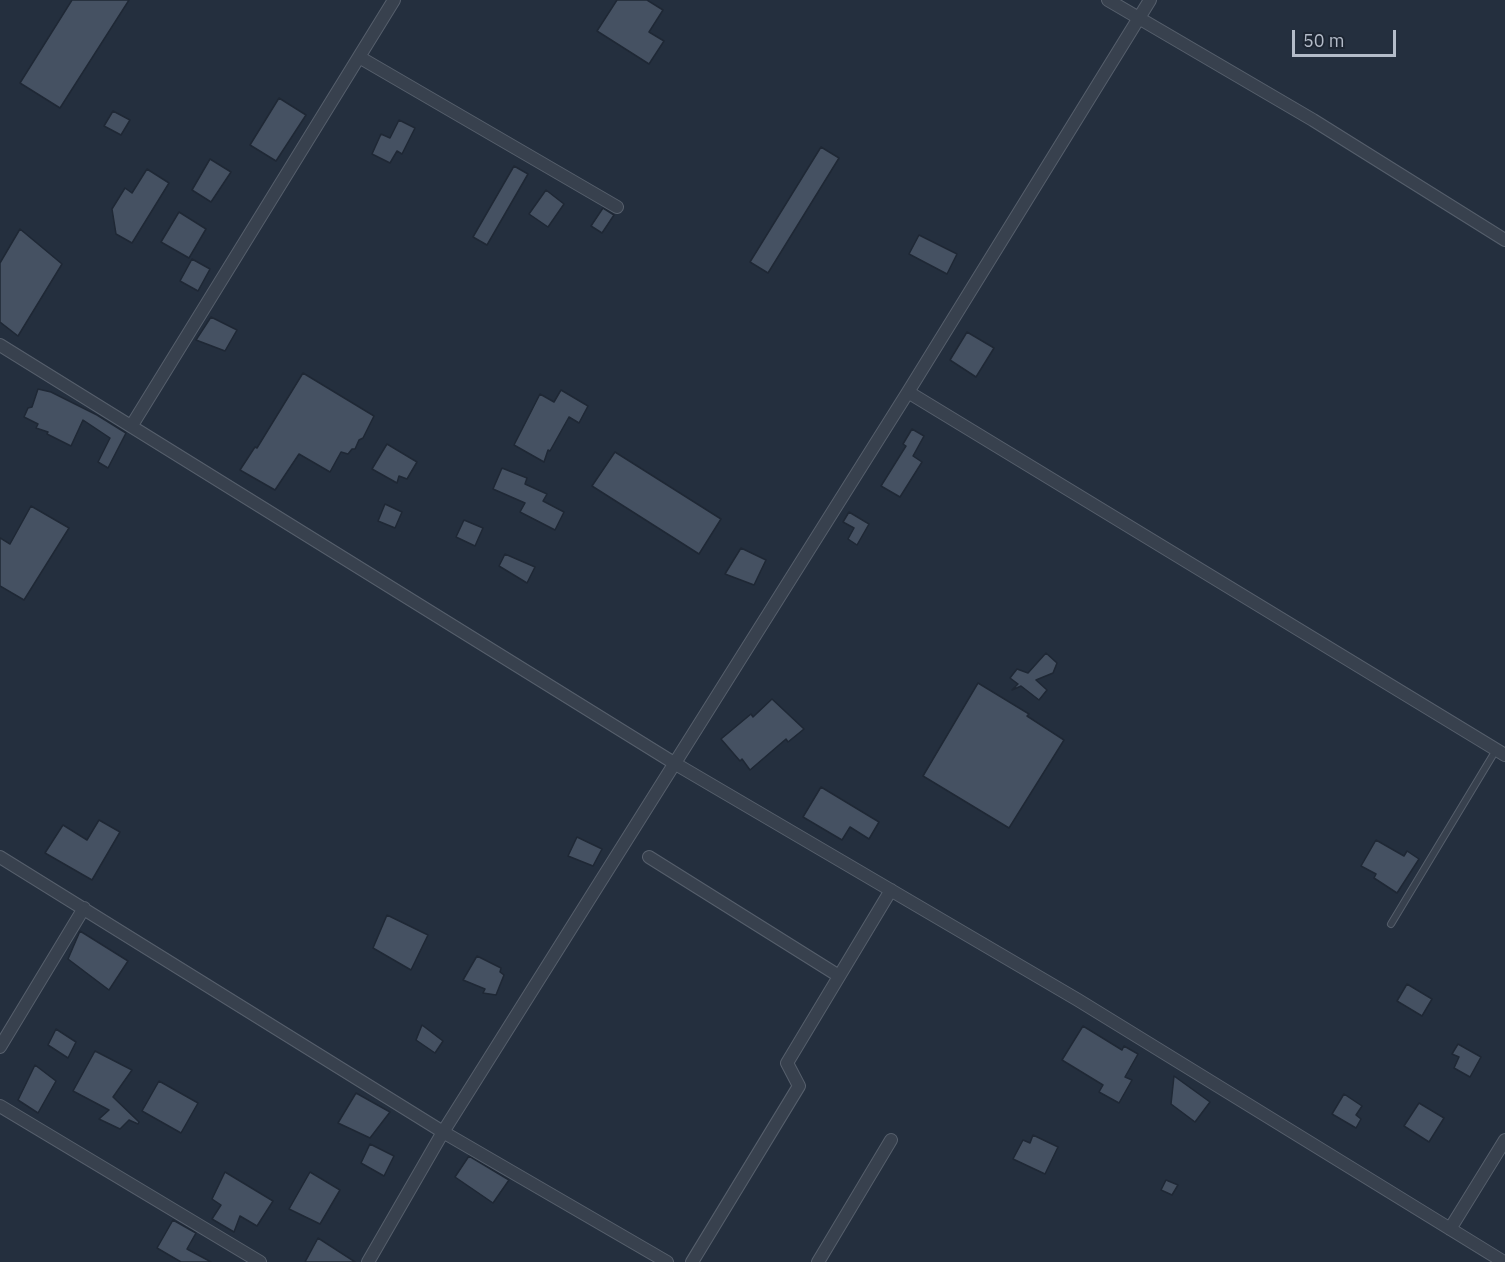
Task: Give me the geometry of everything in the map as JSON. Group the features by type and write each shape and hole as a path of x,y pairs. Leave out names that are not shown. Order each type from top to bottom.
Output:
{"street":[{"path":"132,426 394,0"},
{"path":"1108,0 1313,120 1505,240"},
{"path":"368,1262 444,1132 908,392 1150,0"},
{"path":"359,57 617,207"},
{"path":"0,345 674,763 1077,1000 1504,1262"},
{"path":"908,392 1501,752"},
{"path":"0,857 444,1132 667,1262"},
{"path":"649,858 839,976"},
{"path":"692,1262 799,1086 787,1063 891,890"},
{"path":"0,1047 84,908"},
{"path":"0,1106 246,1258 260,1262"},
{"path":"818,1262 891,1140"},
{"path":"1450,1229 1505,1140"}],"lane":[{"path":"1391,924 1501,752"}],"building":[{"path":"72,0 129,0 60,108 20,83"},
{"path":"617,0 647,0 663,10 649,32 664,41 649,64 597,31"},
{"path":"279,98 306,115 276,161 250,145"},
{"path":"113,111 130,120 121,135 104,126"},
{"path":"399,120 415,128 402,154 397,151 390,163 372,154 381,134 390,138"},
{"path":"821,147 839,158 768,273 750,262"},
{"path":"210,159 231,172 211,202 192,190"},
{"path":"514,166 528,174 487,245 473,237"},
{"path":"147,169 169,183 132,243 116,234 112,209 125,188 132,193"},
{"path":"546,190 564,204 548,227 529,214"},
{"path":"603,208 614,215 602,233 591,226"},
{"path":"179,212 206,229 189,258 161,242"},
{"path":"20,229 62,264 18,336 0,322 0,263"},
{"path":"919,235 957,254 947,274 909,254"},
{"path":"192,259 210,269 198,291 180,281"},
{"path":"211,317 237,330 225,351 196,340"},
{"path":"967,332 994,348 976,377 950,360"},
{"path":"303,373 374,416 355,449 348,454 341,452 330,472 299,454 275,490 240,470 255,447 257,448"},
{"path":"38,389 51,392 97,415 126,433 108,468 98,462 110,438 83,420 71,446 47,434 48,432 36,428 38,424 24,417 28,408 32,407"},
{"path":"561,390 588,406 579,423 569,417 550,451 548,450 544,462 514,445 540,394 554,402"},
{"path":"912,429 924,436 913,456 922,462 900,497 881,486 906,446 903,444"},
{"path":"387,444 417,462 407,479 399,476 397,483 372,469"},
{"path":"615,452 721,519 699,554 592,486"},
{"path":"502,468 527,478 525,484 547,494 543,501 564,512 555,530 520,512 525,503 493,489"},
{"path":"385,504 402,512 395,528 378,521"},
{"path":"31,506 69,528 24,600 0,586 0,538 10,544"},
{"path":"849,512 869,524 857,545 848,539 854,528 843,522"},
{"path":"464,520 483,528 475,546 456,537"},
{"path":"741,548 766,560 754,585 725,574"},
{"path":"505,554 535,567 527,583 499,566"},
{"path":"1046,653 1057,663 1053,673 1036,680 1047,690 1039,700 1021,686 1012,690 1018,684 1010,678 1017,669 1028,673"},
{"path":"978,683 1029,714 1027,716 1064,740 1009,828 923,776"},
{"path":"772,699 804,729 788,742 786,739 750,770 721,739 751,714 753,717"},
{"path":"821,787 879,822 869,839 850,827 842,840 803,817"},
{"path":"99,820 120,832 92,880 45,853 63,825 87,840"},
{"path":"577,837 602,849 593,866 568,856"},
{"path":"1376,840 1404,856 1407,851 1419,859 1397,893 1374,878 1376,874 1361,866"},
{"path":"387,915 428,935 411,970 373,948"},
{"path":"80,931 128,961 109,990 68,959"},
{"path":"477,956 501,968 500,972 504,975 496,995 483,993 485,989 463,980"},
{"path":"1407,984 1432,999 1422,1016 1397,1001"},
{"path":"422,1025 443,1041 435,1053 416,1040"},
{"path":"1083,1026 1122,1050 1124,1046 1138,1054 1125,1077 1132,1080 1119,1103 1099,1092 1103,1085 1062,1060"},
{"path":"56,1029 76,1042 68,1058 48,1045"},
{"path":"1458,1044 1481,1057 1470,1077 1454,1068 1459,1057 1452,1054"},
{"path":"95,1051 132,1070 113,1097 139,1122 138,1124 129,1120 120,1129 99,1119 109,1110 73,1091"},
{"path":"35,1065 56,1081 38,1113 18,1100"},
{"path":"1174,1076 1210,1102 1195,1122 1171,1104"},
{"path":"159,1081 198,1103 181,1133 142,1111"},
{"path":"356,1093 390,1112 370,1138 338,1123"},
{"path":"1344,1094 1362,1106 1356,1115 1361,1119 1356,1128 1332,1114"},
{"path":"1419,1103 1444,1118 1429,1142 1404,1126"},
{"path":"1033,1135 1058,1147 1045,1174 1013,1159 1023,1140 1030,1143"},
{"path":"370,1144 394,1156 384,1176 361,1163"},
{"path":"469,1156 509,1180 493,1203 455,1177"},
{"path":"225,1172 273,1201 257,1226 240,1216 234,1232 212,1219 221,1205 212,1199"},
{"path":"310,1172 340,1190 320,1224 289,1209"},
{"path":"1166,1180 1178,1185 1172,1195 1161,1190"},
{"path":"173,1220 196,1233 187,1249 211,1262 181,1262 157,1248"},
{"path":"318,1238 355,1262 305,1262"}]}
